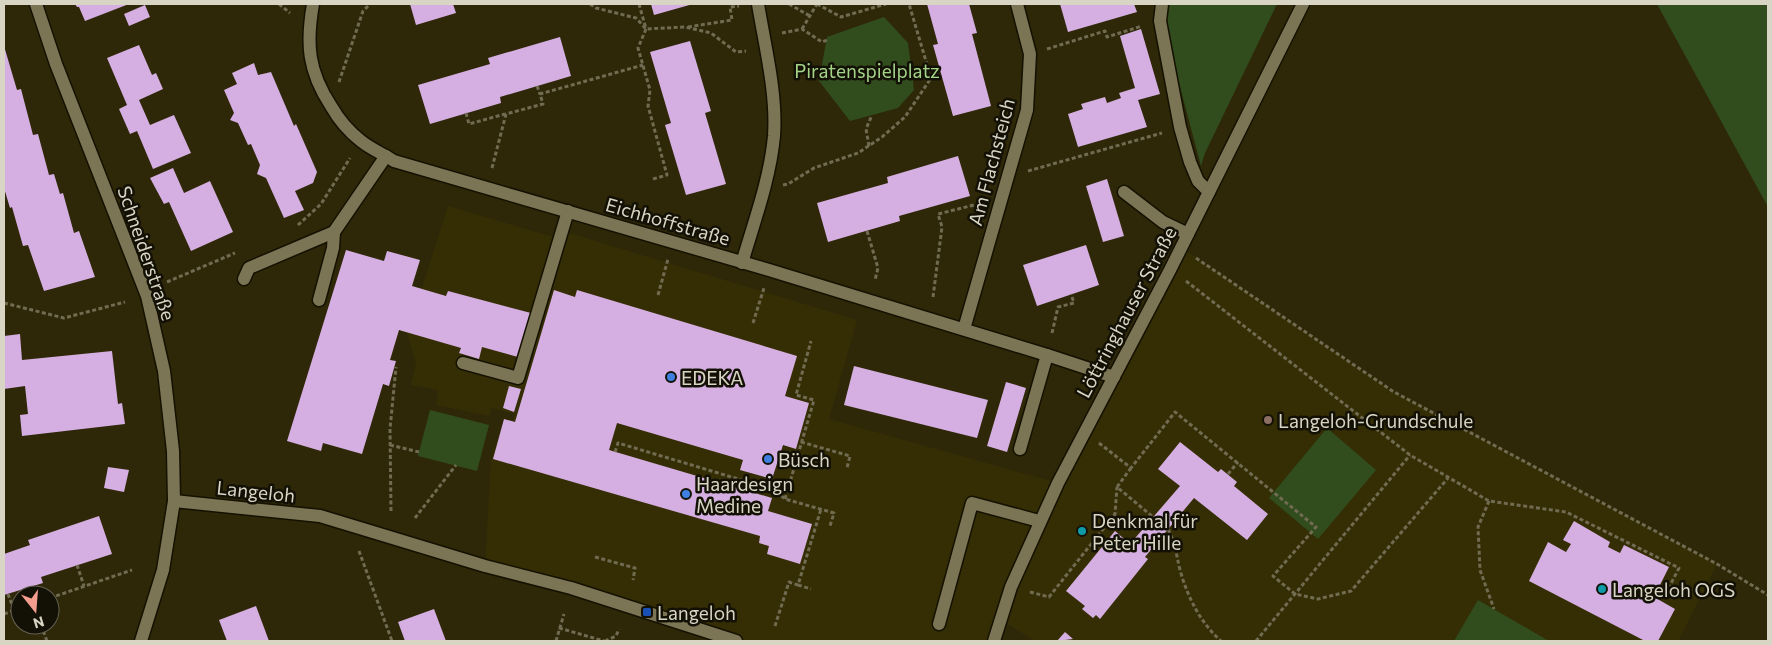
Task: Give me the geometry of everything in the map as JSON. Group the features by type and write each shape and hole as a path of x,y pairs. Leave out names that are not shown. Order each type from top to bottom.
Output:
{"street":[{"name":"Schneiderstraße","path":"36,4 56,64 147,296 164,371 173,451 174,501 163,570 141,641"},
{"name":"Eichhoffstraße","path":"313,4 308,29 310,61 318,86 343,125 361,141 394,161 742,262 964,329 1114,377"},
{"path":"742,262 765,185 774,136 772,95 758,4"},
{"name":"Am Flachsteich","path":"964,329 1027,110 1030,54 1016,4"},
{"path":"1162,4 1160,21 1180,127 1198,182 1209,192"},
{"name":"Löttringhauser Straße","path":"994,641 1011,587 1039,522 1170,270 1303,4"},
{"path":"319,300 333,248 334,232 386,156"},
{"path":"1124,192 1163,222 1188,234"},
{"path":"463,363 518,378 568,211"},
{"path":"244,279 249,268 334,232"},
{"path":"1020,449 1047,355"},
{"name":"Langeloh","path":"174,501 320,516 485,566 570,588 736,641"},
{"path":"939,624 972,503 1039,522"}],"path":[{"path":"279,4 290,13"},
{"path":"339,82 363,11 370,4"},
{"path":"590,4 596,8 636,18 646,29"},
{"path":"639,4 646,29 638,48 650,90 648,106 667,175 653,179"},
{"path":"789,4 810,16"},
{"path":"802,29 817,4 841,17 886,4"},
{"path":"780,185 788,184 814,168 858,153 905,117 931,78 910,4"},
{"path":"646,29 685,27 732,20 730,7 743,6"},
{"path":"1044,50 1105,31 1107,37 1160,21"},
{"path":"685,27 711,33 736,52 750,50"},
{"path":"778,33 802,29 822,42 827,40"},
{"path":"540,94 643,65"},
{"path":"466,113 469,124 543,104 537,86"},
{"path":"492,168 506,114"},
{"path":"868,146 866,129 872,115"},
{"path":"1028,171 1180,127"},
{"path":"299,224 321,204 352,155"},
{"path":"933,297 942,228 938,214 1002,197"},
{"path":"867,231 878,268 875,280"},
{"path":"1181,247 1394,392 1717,564 1768,595"},
{"path":"166,282 222,259"},
{"path":"658,295 667,264"},
{"path":"1170,270 1410,455 1448,478 1489,500 1566,512 1679,568 1665,595"},
{"path":"753,323 762,291"},
{"path":"1052,333 1058,307 1074,303 1072,294"},
{"path":"4,303 64,318 124,302"},
{"path":"786,499 814,400 796,395 811,341"},
{"path":"390,511 390,445 396,367"},
{"path":"1011,587 1049,597 1115,514 1117,487 1175,412 1316,526 1273,576 1295,594 1318,599 1351,591 1448,478"},
{"path":"801,442 850,456 847,468"},
{"path":"615,452 618,443 775,490 786,499 834,513 830,526"},
{"path":"1099,443 1131,468"},
{"path":"390,445 419,452"},
{"path":"1256,641 1410,455"},
{"path":"1228,474 1238,462"},
{"path":"415,518 456,465"},
{"path":"1117,487 1153,517"},
{"path":"1489,500 1478,527 1480,570 1494,609"},
{"path":"798,585 821,510"},
{"path":"1168,529 1176,547 1180,569 1190,601 1210,631 1221,641"},
{"path":"358,551 392,641"},
{"path":"595,557 635,568 633,580"},
{"path":"77,565 84,586"},
{"path":"60,594 132,570"},
{"path":"775,626 789,582 811,589"},
{"path":"8,594 10,599"},
{"path":"556,641 564,614"},
{"path":"559,628 604,641 616,636 619,629"}],"shaded area":[{"path":"448,206 567,241 569,233 857,320 829,419 1058,483 1181,247 1394,392 1717,564 1678,641 1035,641 1001,620 994,641 736,641 485,566 491,461 504,419 513,421 515,414 492,408 489,416 436,405 438,390 411,385 416,363 407,333 399,330 412,286 422,288"}],"green space":[{"path":"1161,4 1277,4 1205,153 1201,166 1159,8"},
{"path":"1657,4 1768,4 1768,207"},
{"name":"Piratenspielplatz","path":"884,17 908,43 914,90 898,108 850,121 819,81 827,37"},
{"path":"430,410 489,425 477,471 418,456"},
{"path":"1327,428 1376,470 1318,539 1269,498"},
{"path":"1478,600 1549,641 1454,641"}],"building":[{"path":"75,4 129,4 85,21 79,7"},
{"path":"410,4 453,4 456,13 416,25"},
{"path":"651,4 693,4 654,15"},
{"path":"927,4 969,4 977,33 972,34 991,106 953,116 933,45 938,44"},
{"path":"1060,4 1134,4 1137,12 1068,32"},
{"path":"145,5 150,17 129,26 124,14"},
{"path":"1141,29 1160,94 1138,100 1147,127 1078,147 1068,114 1083,109 1081,104 1105,97 1107,103 1121,98 1119,93 1135,88 1120,36"},
{"path":"560,37 571,76 500,97 501,103 430,124 418,85 490,64 488,58"},
{"path":"690,41 711,111 705,113 726,184 686,195 665,125 671,123 650,52"},
{"path":"139,45 152,75 156,73 163,89 139,100 150,125 174,115 191,153 153,169 137,131 130,134 119,109 127,105 107,58"},
{"path":"4,46 17,90 21,89 33,135 38,134 49,175 54,174 60,194 63,193 74,233 79,231 95,277 44,291 28,245 23,246 12,207 10,208 4,188"},
{"path":"254,63 258,75 271,72 294,126 296,124 317,172 313,183 295,191 304,210 284,218 266,178 257,174 260,165 251,144 248,145 238,123 230,120 234,113 224,90 237,84 232,73"},
{"path":"958,156 970,196 899,216 900,221 828,242 817,203 888,183 887,177"},
{"path":"173,168 184,193 210,181 233,232 191,251 169,202 164,204 150,178"},
{"path":"1107,179 1124,236 1103,242 1086,186"},
{"path":"1086,245 1099,285 1037,306 1023,265"},
{"path":"346,250 384,261 387,251 420,260 412,286 446,296 448,291 531,313 518,357 482,347 479,359 459,353 461,348 399,330 390,360 396,361 389,386 383,384 362,454 323,443 321,451 287,441"},
{"name":"EDEKA","path":"554,290 575,297 577,290 797,356 785,396 809,403 796,449 783,445 772,479 740,470 743,460 617,423 609,450 772,498 768,511 812,524 800,564 767,554 769,546 759,543 760,536 493,459 504,419 515,422"},
{"path":"20,334 22,360 112,351 118,404 122,403 125,424 22,436 20,415 28,414 25,386 4,389 4,336"},
{"path":"854,366 988,400 977,438 844,405"},
{"path":"1006,382 1026,388 1007,452 987,446"},
{"path":"509,386 521,389 514,412 503,408"},
{"path":"1180,442 1218,472 1221,469 1237,482 1234,486 1268,514 1247,540 1194,498 1145,557 1148,559 1100,619 1096,615 1093,618 1082,609 1085,606 1066,591 1115,531 1130,544 1180,486 1158,469"},
{"path":"108,467 129,470 124,492 104,488"},
{"path":"99,516 112,554 41,577 43,583 36,585 10,585 10,593 4,595 4,554 30,545 28,540"},
{"name":"Langeloh OGS","path":"1574,521 1610,542 1608,547 1620,553 1624,545 1669,567 1654,597 1675,609 1658,641 1645,641 1529,581 1548,542 1566,552 1571,544 1563,540"},
{"path":"256,606 269,641 227,641 219,620"},
{"path":"434,609 446,641 405,641 398,622"},
{"path":"1065,632 1073,639 1057,641"}],"place":[{"name":"EDEKA","path":"671,377"},
{"name":"Langeloh-Grundschule","path":"1268,420"},
{"name":"Büsch","path":"768,459"},
{"name":"Haardesign Medine","path":"686,494"},
{"name":"Denkmal für Peter Hille","path":"1082,531"},
{"name":"Langeloh OGS","path":"1602,589"},
{"name":"Langeloh","path":"647,612"}]}
